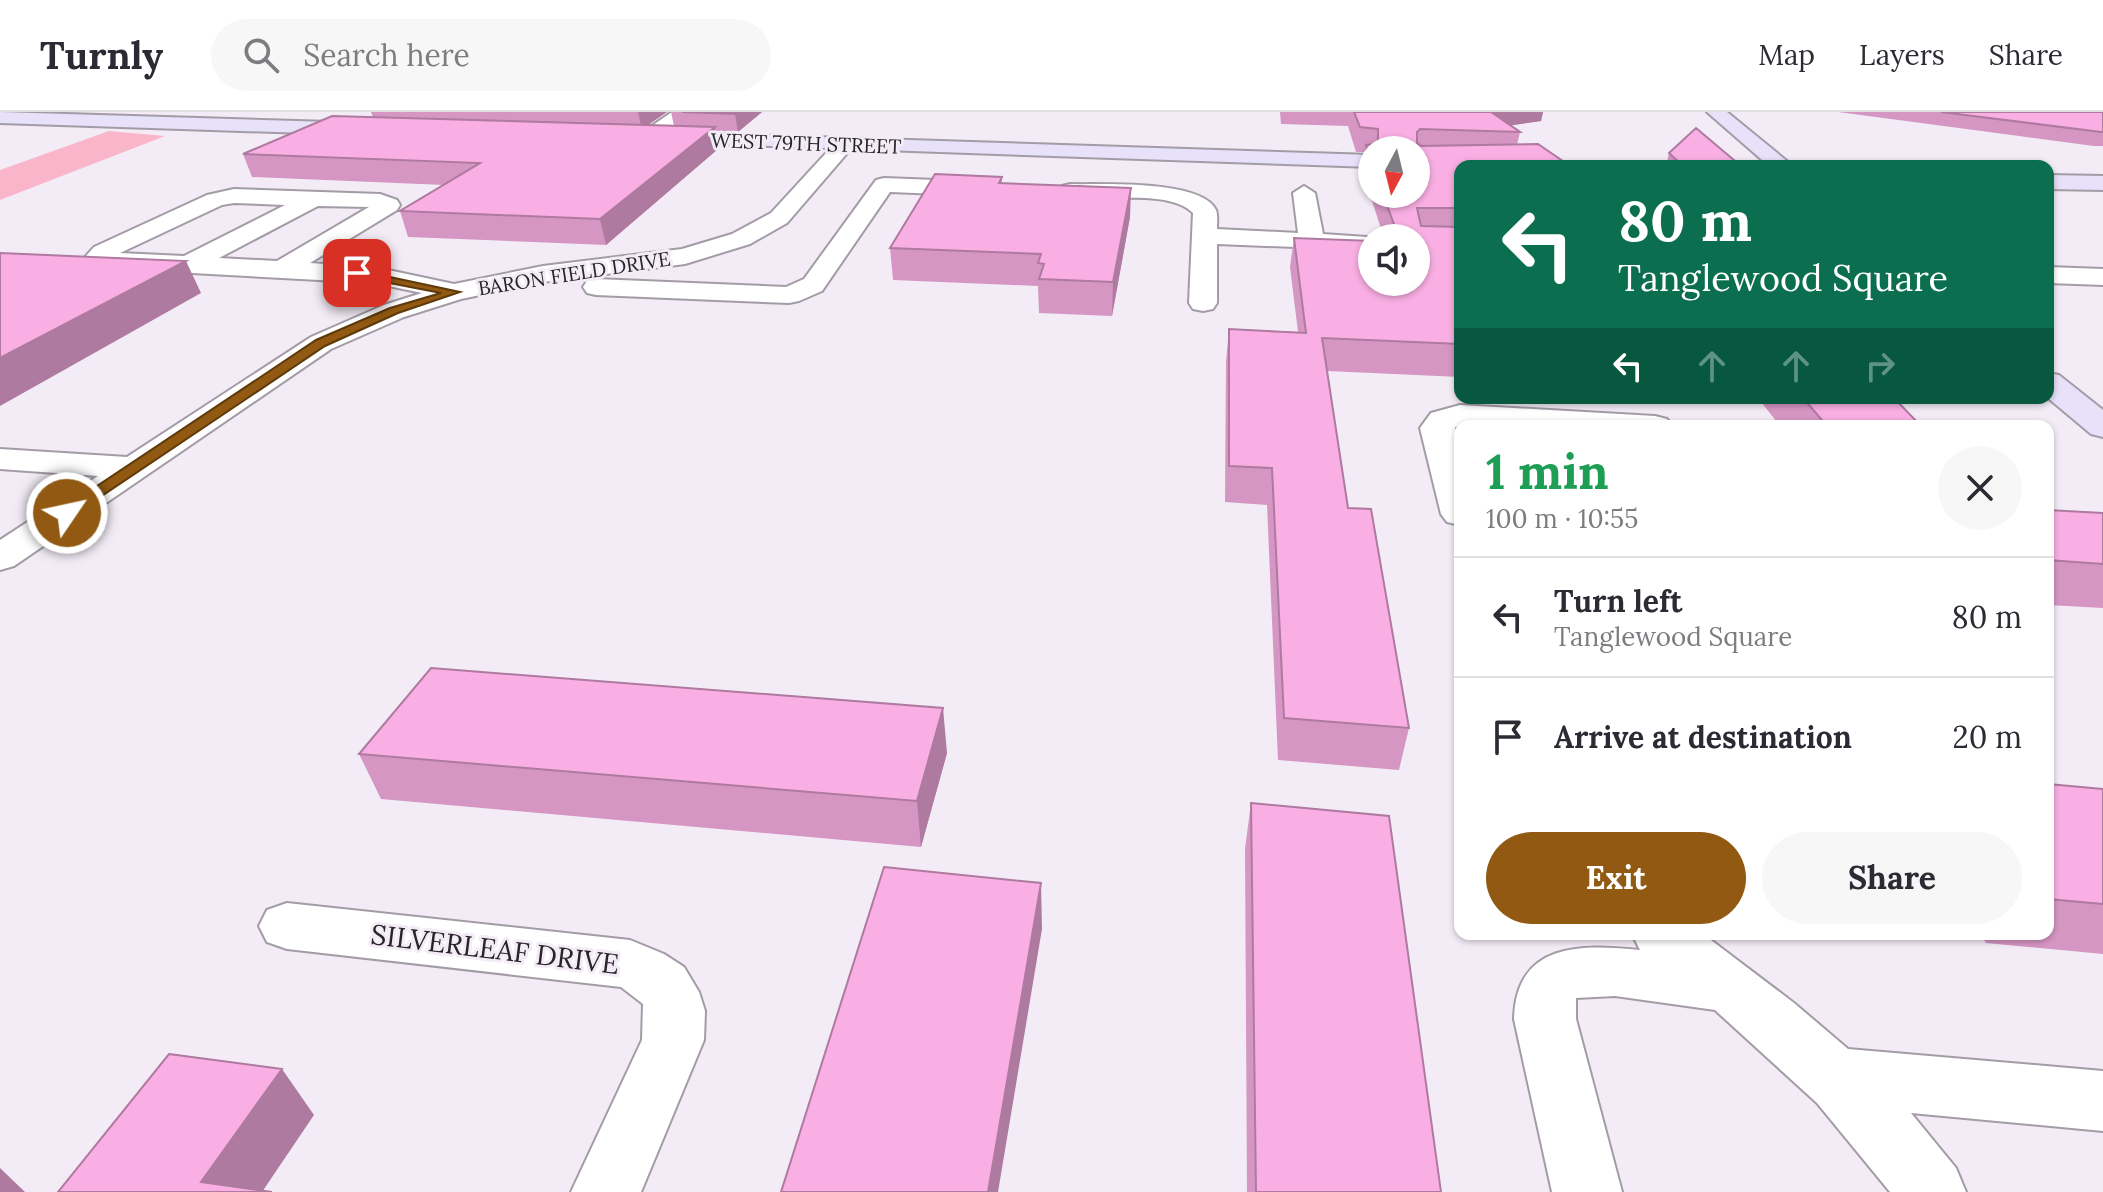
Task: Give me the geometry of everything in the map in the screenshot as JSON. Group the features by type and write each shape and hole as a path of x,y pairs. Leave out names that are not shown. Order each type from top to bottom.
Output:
{"main road":[{"path":"1716,112 1775,160"},
{"path":"0,117 377,129"},
{"name":"WEST 79TH STREET","path":"620,137 1358,161"},
{"path":"2054,182 2103,183"},
{"path":"2054,387 2103,427"}],"street":[{"path":"647,138 684,112"},
{"path":"678,139 708,112"},
{"name":"BARON FIELD DRIVE","path":"0,558 321,343 394,311 455,292 587,268 685,256 729,244 779,218 845,144"},
{"path":"587,268 591,285 601,288 789,295 813,285 884,185 1009,189"},
{"path":"1040,190 1179,197 1196,202 1205,209 1203,303"},
{"path":"1304,193 1312,241"},
{"path":"282,269 389,205 380,201 242,195 220,198 98,257 106,261 374,275 455,292"},
{"path":"187,265 314,198"},
{"path":"1205,236 1358,243"},
{"path":"2054,275 2103,277"},
{"path":"1452,461 1437,428 1443,420 1466,414 1560,420"},
{"path":"0,459 134,468"},
{"name":"SILVERLEAF DRIVE","path":"287,926 630,964 657,977 672,995 678,1013 673,1040 606,1192"},
{"path":"1669,940 1763,1011 1837,1077 1910,1162 1931,1192"},
{"path":"1587,1192 1545,1019 1545,998 1549,989 1556,980 1572,972 1597,970 1731,988"},
{"path":"1837,1077 2103,1101"}],"shaded area":[{"path":"109,131 165,136 0,200 0,170"}],"building":[{"path":"682,112 737,112 735,114"},
{"path":"1354,112 1491,112 1520,132 1420,129 1417,136 1378,136 1378,129 1360,127"},
{"path":"1941,112 2103,112 2103,132 2101,132"},
{"path":"332,116 715,127 600,219 400,211 480,163 243,154"},
{"path":"1696,128 1734,160 1677,160 1669,153"},
{"path":"1538,144 1561,160 1454,160 1454,208 1430,208 1430,146"},
{"path":"935,174 1002,177 999,183 1131,188 1113,282 1039,279 1044,264 1038,263 1041,254 890,248"},
{"path":"1388,208 1417,208 1421,224 1394,224"},
{"path":"1430,226 1454,227 1454,344 1322,338 1348,508 1371,509 1409,728 1284,718 1272,468 1229,466 1229,329 1306,333 1294,238 1358,240 1358,296 1430,296"},
{"path":"0,253 186,261 0,358"},
{"path":"1808,404 1900,404 1915,420 1822,420"},
{"path":"2054,510 2103,513 2103,564 2054,560"},
{"path":"431,668 943,708 917,801 359,754"},
{"path":"2054,785 2103,789 2103,904 2054,900"},
{"path":"1251,803 1389,816 1441,1192 1256,1192"},
{"path":"884,867 1041,883 988,1192 781,1192"},
{"path":"169,1054 282,1069 201,1182 272,1192 58,1192"}],"route":[{"path":"67,513 292,359 352,328 455,292 357,273"}]}
